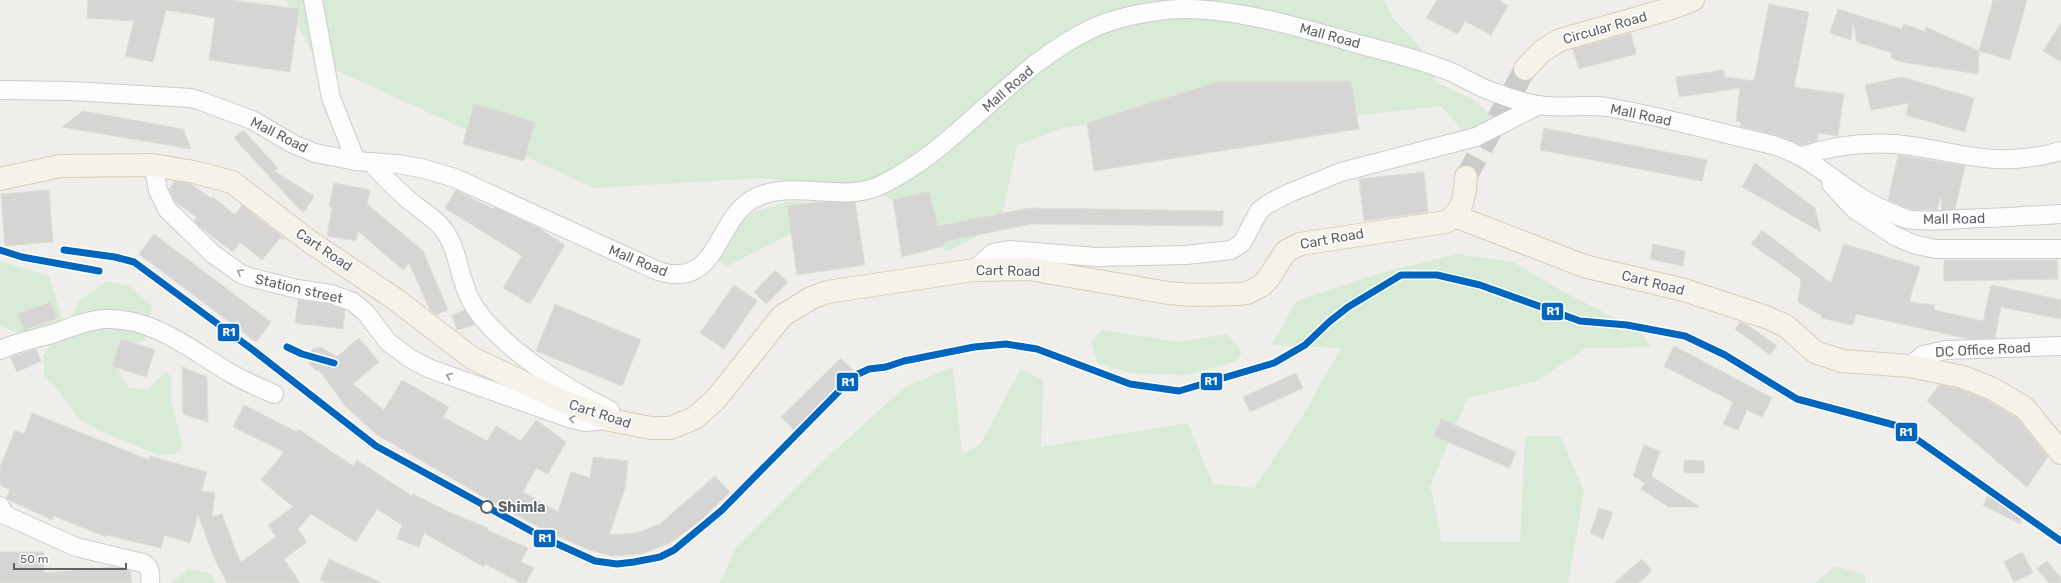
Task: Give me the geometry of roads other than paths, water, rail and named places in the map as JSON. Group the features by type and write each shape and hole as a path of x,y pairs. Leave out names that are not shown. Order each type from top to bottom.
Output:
{"main road":[{"name":"Circular Road","path":"1525,69 1542,51 1560,40 1669,9 1693,0"},
{"name":"Cart Road","path":"0,179 60,166 153,165 194,172 232,182 309,241 384,291 472,358 560,400 610,420 651,428 670,428 686,422 702,412 716,399 775,323 787,312 811,298 827,292 974,270 1036,269 1168,293 1193,295 1238,294 1251,292 1261,286 1268,279 1286,251 1300,244 1326,238 1442,224 1455,216 1584,266 1684,290 1752,312 1786,326 1815,352 1842,361 1910,366 1963,377 1993,389 2025,408 2061,453"},
{"path":"1455,216 1464,199 1466,177"}],"street":[{"path":"313,0 331,98 364,162 443,228 452,246 464,287 478,312 500,336 537,366 586,398 633,419 670,428"},
{"name":"Mall Road","path":"0,90 78,91 201,100 252,120 306,150 334,158 397,164 421,168 455,178 658,271 670,275 685,275 695,271 708,259 738,212 750,200 771,191 860,191 879,186 918,163 968,125 995,99 1057,48 1094,27 1118,19 1162,10 1191,8 1290,25 1418,60 1450,72 1492,92 1539,106 1601,106 1648,114 1732,136 1770,144 1802,156 1865,200 1883,210 1907,219 1939,220 2061,214"},
{"path":"974,270 988,256 998,251 1019,250 1097,257 1186,255 1231,250 1242,243 1259,211 1268,204 1287,194 1341,172 1476,137 1539,106"},
{"path":"1802,156 1860,144 1917,147 1995,159 2042,156 2061,151"},
{"name":"Station street","path":"153,165 158,190 167,209 213,254 241,274 296,289 331,294 353,302 366,313 388,342 411,359 469,384 569,418 585,422 610,420"},
{"path":"1827,172 1830,183 1854,209 1895,236 1913,244 1935,249 2061,249"},
{"path":"0,350 20,341 86,323 104,319 119,319 162,332 188,345 229,372 274,394"},
{"name":"DC Office Road","path":"1910,366 1923,355 1946,350 2061,346"},
{"path":"2,511 76,547 149,574"}],"tunnel":[{"path":"1466,177 1525,69"}],"place":[{"name":"Shimla","path":"487,507"}]}
